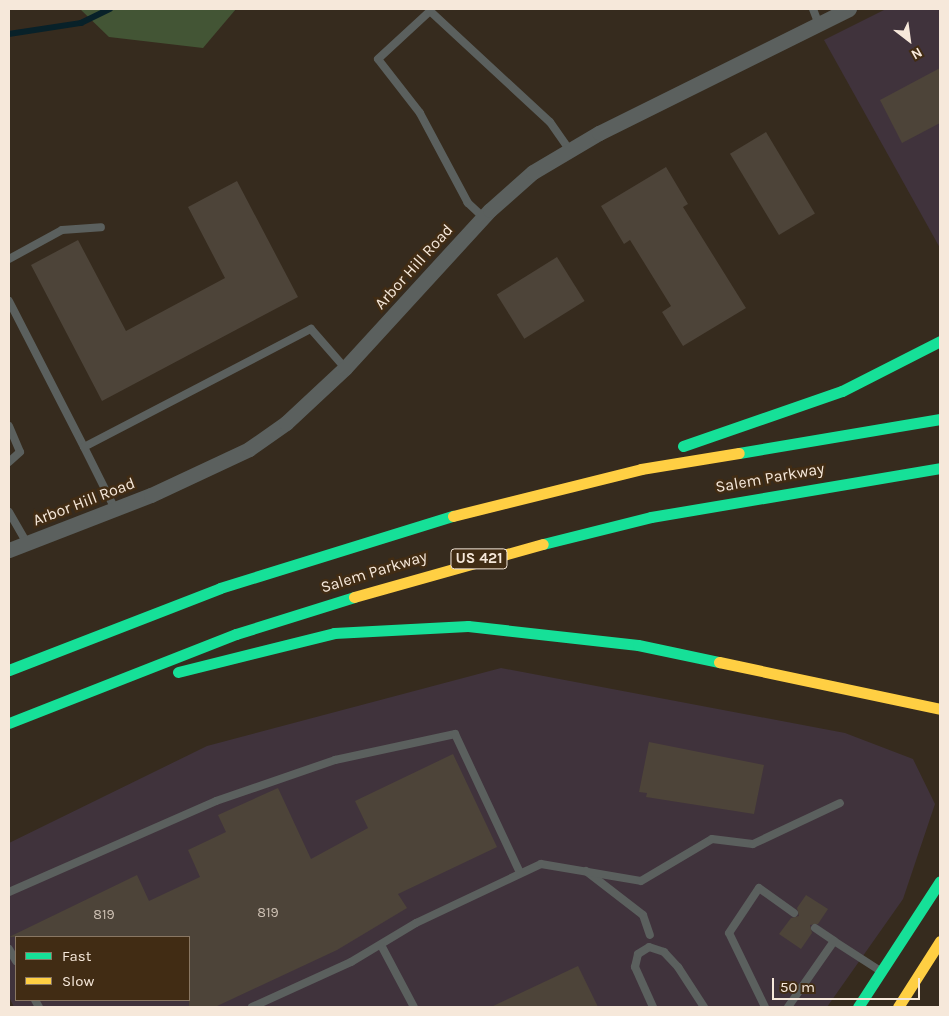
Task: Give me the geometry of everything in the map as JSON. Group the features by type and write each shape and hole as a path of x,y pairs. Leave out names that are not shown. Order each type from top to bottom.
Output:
{"main road":[{"path":"534,494 834,394 940,341"},
{"name":"Salem Parkway","path":"9,670 239,582 534,494 750,448 940,419"},
{"name":"Salem Parkway","path":"9,723 236,634 451,566 680,511 940,468"},
{"path":"34,712 296,641 376,629 468,626 638,645 940,709"},
{"path":"914,704 940,720"},
{"path":"858,1007 940,881"},
{"path":"898,1007 940,941"}],"street":[{"name":"Arbor Hill Road","path":"9,550 115,509 249,449 286,423 346,368 483,217 533,172 570,150 850,9"}],"lane":[{"path":"813,9 819,25"},
{"path":"483,217 468,203 420,113 378,59 430,11 550,122 570,150"},
{"path":"9,259 62,230 101,227"},
{"path":"9,301 115,509"},
{"path":"84,447 311,329 346,368"},
{"path":"9,426 20,452 9,462"},
{"path":"9,512 26,543"},
{"path":"9,892 216,801 335,760 455,734 520,873"},
{"path":"252,1007 381,945 416,923 541,864 641,881 712,839 753,844 840,804"},
{"path":"585,870 642,915 650,935"},
{"path":"765,1007 729,933 759,888 794,912"},
{"path":"815,928 881,971"},
{"path":"788,1007 834,941"},
{"path":"381,945 414,1007"},
{"path":"653,1007 635,967 638,954 649,947 664,952 678,967 704,1007"}],"shaded area":[{"path":"886,9 940,9 940,248 824,40"},
{"path":"501,668 845,733 913,759 935,804 903,899 827,1007 14,1007 9,997 9,843 207,746"}],"green space":[{"path":"80,9 236,9 203,48 109,37"}],"building":[{"path":"940,68 940,123 902,143 880,100"},
{"path":"766,132 815,213 779,235 730,154"},
{"path":"666,167 688,204 683,207 746,308 683,346 662,312 671,306 630,240 624,244 601,206"},
{"path":"237,181 298,297 102,401 31,265 78,240 126,331 225,278 188,207"},
{"path":"557,257 585,301 524,339 497,295"},
{"path":"649,742 764,765 754,814 646,797 647,793 639,792"},
{"path":"453,754 497,847 398,894 407,908 337,950 215,1007 189,1007 190,936 9,937 137,875 149,901 200,877 188,850 226,832 218,815 278,788 311,859 368,828 355,801"},
{"path":"806,895 828,909 818,924 810,925 812,933 801,949 779,934 791,918 799,916 797,908"},
{"path":"578,966 598,1007 491,1007"}],"waterway":[{"path":"9,34 81,23 110,9"}],"traffic: fast":[{"path":"683,446 842,391 940,341"},
{"path":"739,453 940,419"},
{"path":"543,544 651,517 940,468"},
{"path":"9,670 220,588 453,516"},
{"path":"9,723 236,634 354,597"},
{"path":"178,672 334,633 468,626 638,645 719,662"},
{"path":"858,1007 940,881"}],"traffic: slow":[{"path":"453,516 641,469 739,453"},
{"path":"354,597 543,544"},
{"path":"719,662 940,709"},
{"path":"898,1007 940,941"}]}
